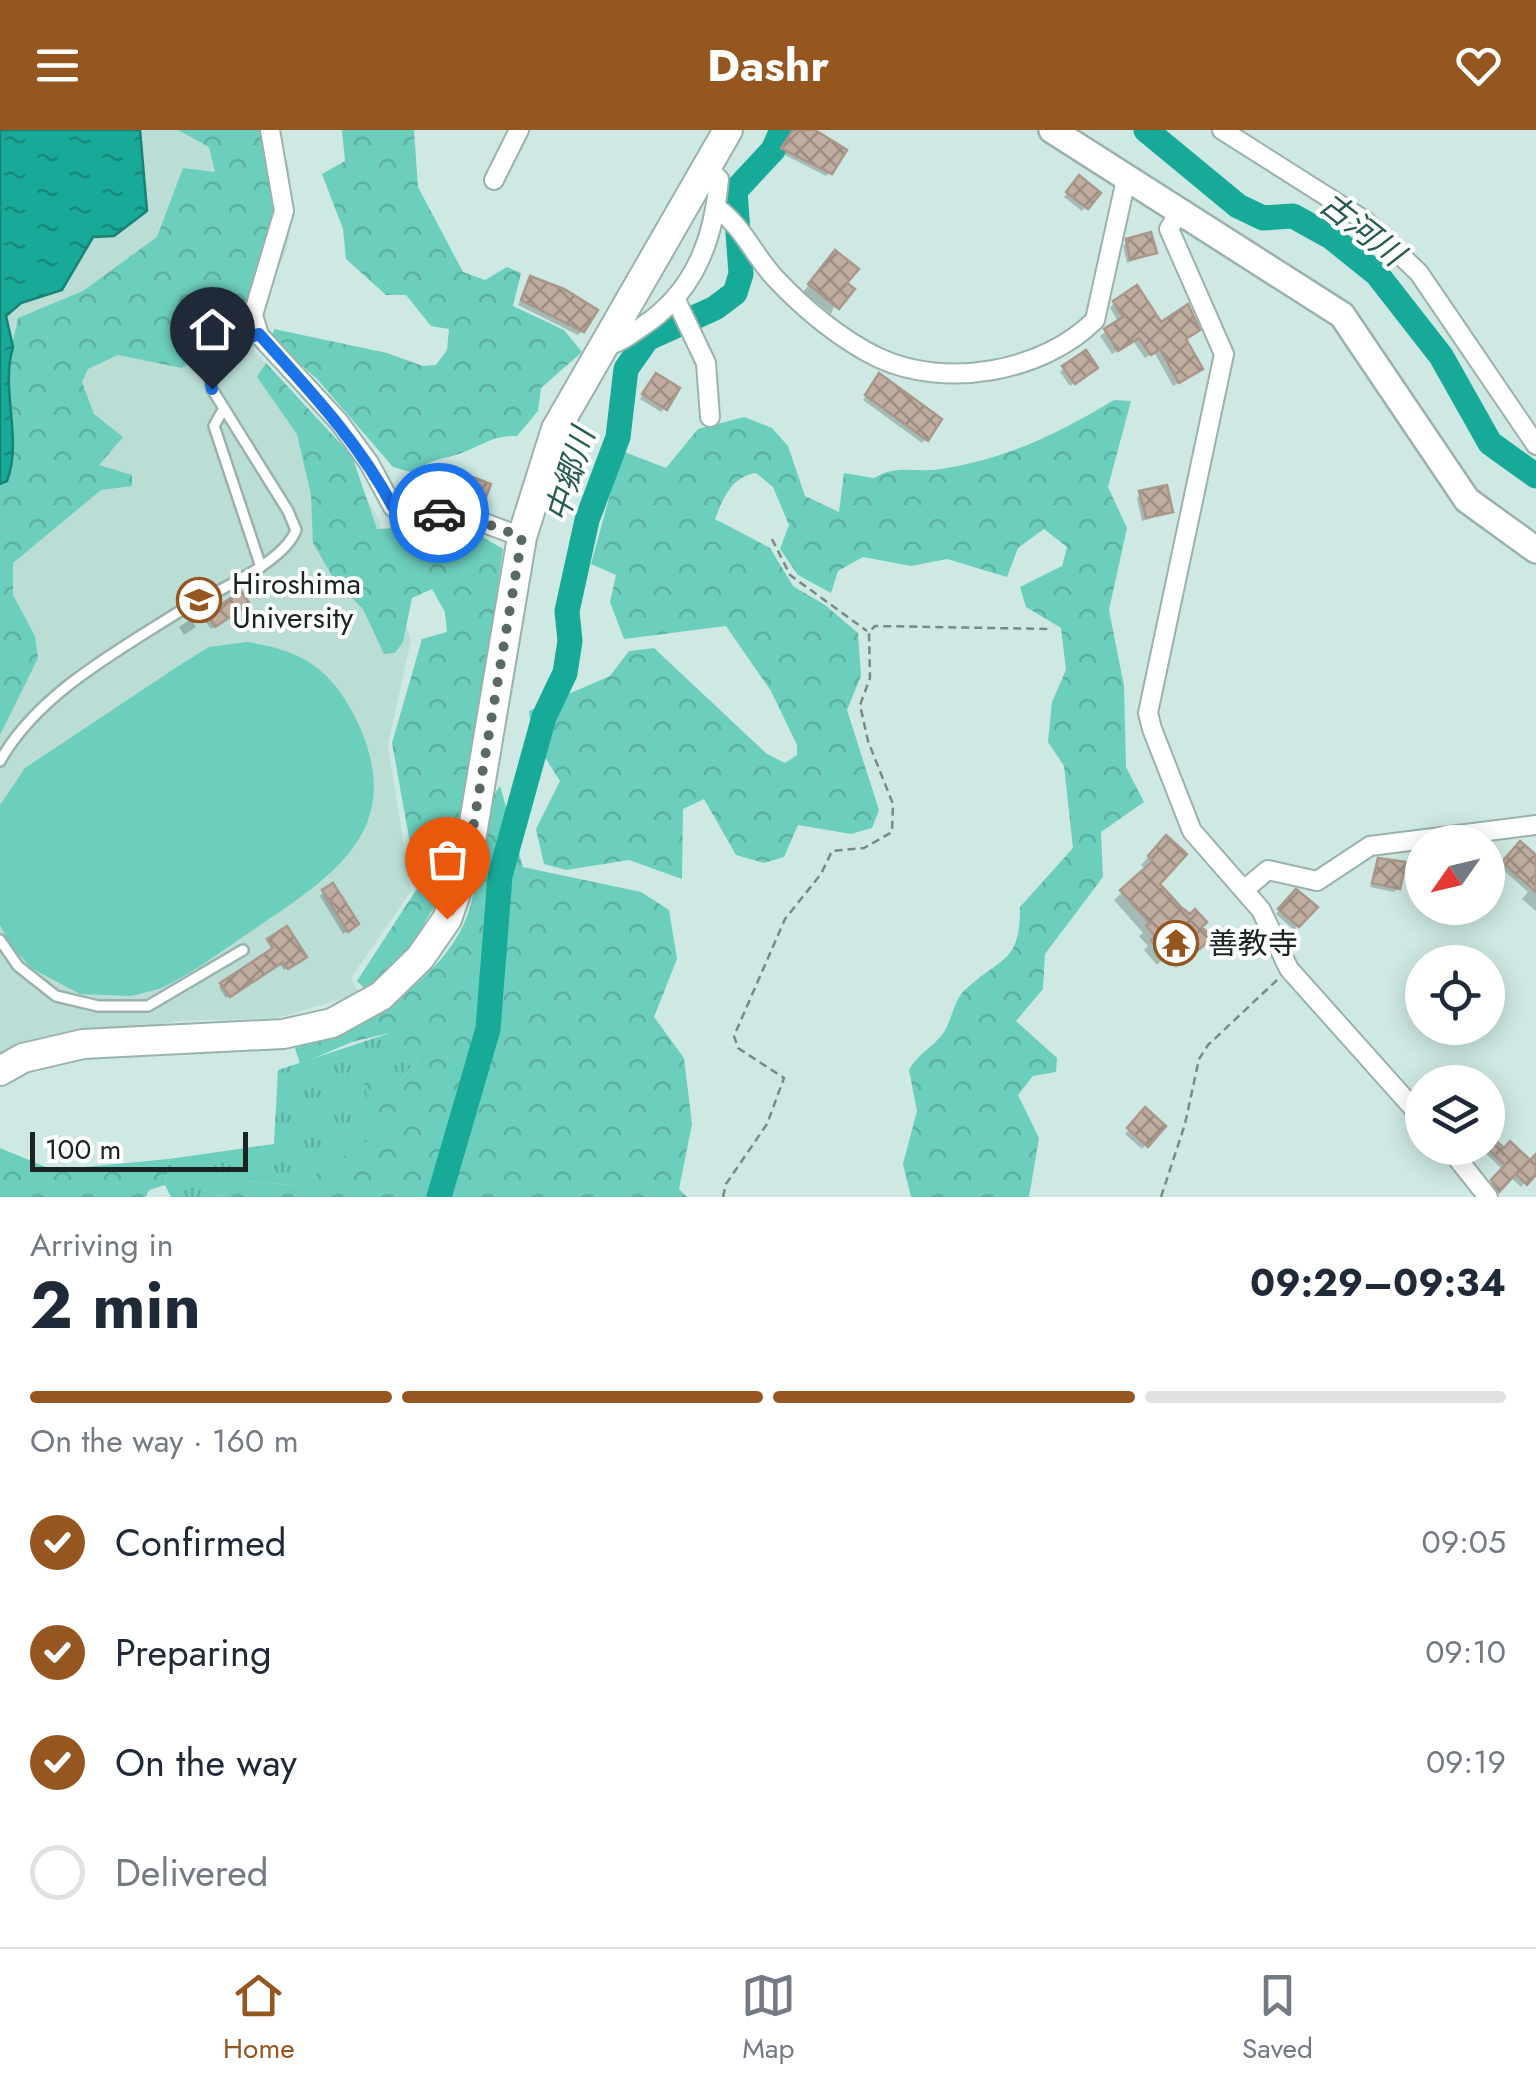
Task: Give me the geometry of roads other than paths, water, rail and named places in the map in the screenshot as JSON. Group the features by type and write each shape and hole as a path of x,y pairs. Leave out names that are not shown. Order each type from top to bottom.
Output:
{"main road":[{"path":"0,1071 23,1058 83,1044 284,1034 332,1023 381,996 420,958 447,919 468,858 522,537 556,429 728,130"},
{"path":"1052,130 1283,273 1342,315 1467,500 1536,550"}],"street":[{"path":"270,130 284,211 253,315 259,334 339,422 370,463 393,507 468,517 522,537"},
{"path":"494,180 519,130"},
{"path":"1222,130 1364,220 1419,272 1459,325 1535,442"},
{"path":"704,166 719,179 729,217 772,275 868,352 907,367 940,372 1000,369 1044,356 1095,320 1126,175"},
{"path":"1179,212 1169,229 1224,354 1148,713 1192,830 1261,910 1288,968 1405,1099"},
{"path":"710,417 706,363 682,313 702,257 729,217"},
{"path":"602,347 682,313"},
{"path":"1244,890 1268,870 1317,882 1370,846 1536,825"},
{"path":"1463,1165 1488,1197"}],"lane":[{"path":"0,761 31,715 178,613 260,567 293,538 296,530 208,374 227,348 259,334"},
{"path":"224,408 214,426 260,567"},
{"path":"0,940 18,966 56,996 98,1006 148,1006 243,950"}],"water":[{"path":"0,130 140,130 147,211 114,236 93,237 62,290 21,303 6,316 13,347 9,380 13,448 7,481 0,484"}],"waterway":[{"name":"中郷川","path":"439,1197 488,1029 500,876 544,717 565,673 570,641 567,611 587,520 618,437 626,369 647,339 715,308 735,293 741,274 735,191 773,150 782,130"},
{"name":"古河川","path":"1146,130 1238,206 1263,218 1293,216 1331,237 1377,274 1441,356 1490,443 1536,476"}],"place":[{"name":"Hiroshima University","path":"199,600"},
{"name":"善教寺","path":"1176,943"}]}
